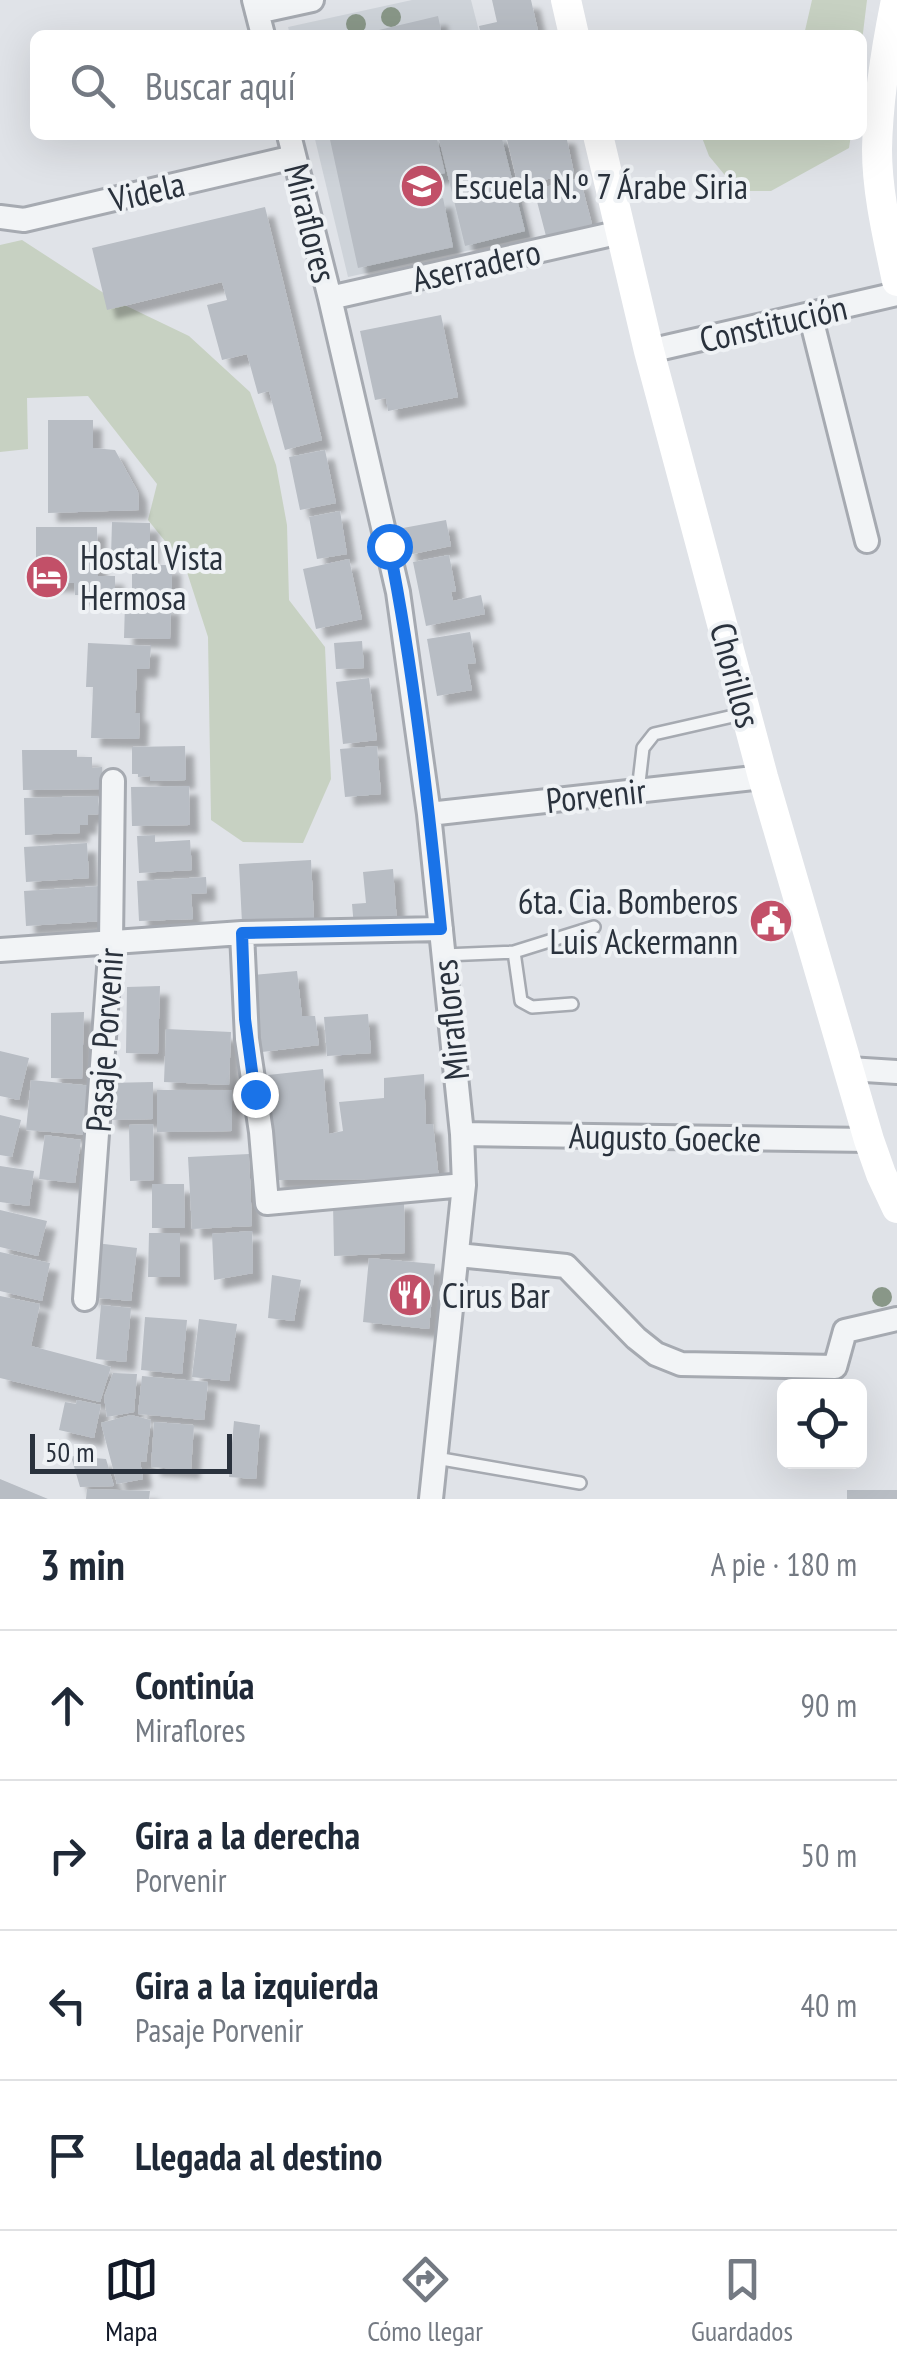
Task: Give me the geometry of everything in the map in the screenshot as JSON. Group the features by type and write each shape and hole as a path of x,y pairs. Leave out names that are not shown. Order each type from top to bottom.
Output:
{"street":[{"path":"258,16 312,0"},
{"path":"566,0 573,30"},
{"path":"896,0 887,44 877,149 885,222 897,281"},
{"name":"Chorillos","path":"599,140 648,351 763,777 869,1140 897,1208"},
{"name":"Videla","path":"0,217 24,220 291,146"},
{"name":"Miraflores","path":"291,146 398,592 444,955 464,1185 432,1499"},
{"name":"Aserradero","path":"330,298 620,232"},
{"name":"Constitución","path":"648,351 897,294"},
{"path":"810,314 867,542"},
{"name":"Porvenir","path":"429,814 763,777"},
{"name":"Pasaje Porvenir","path":"85,1299 111,941 113,781"},
{"path":"0,950 242,933 441,929"},
{"path":"242,933 247,1039 261,1132 266,1203 464,1185"},
{"path":"849,1070 897,1072"},
{"name":"Augusto Goecke","path":"462,1134 869,1140"},
{"path":"458,1255 566,1266 636,1338 656,1354 681,1364 835,1367 845,1332 897,1319"}],"lane":[{"path":"638,791 643,748 654,734 746,713"},
{"path":"444,955 514,952 594,926"},
{"path":"514,952 522,1000 527,1005 532,1008 572,1004"},
{"path":"436,1458 580,1483"}],"shaded area":[{"path":"412,0 471,0 479,30 289,30 288,27"},
{"name":"Escuela N.º 7 Árabe Siria","path":"315,140 506,140 530,237 348,277"}],"green space":[{"path":"812,0 867,0 863,30 805,30"},
{"path":"703,140 850,140 849,148 771,191 738,191 709,156"},
{"path":"22,240 116,301 189,336 250,392 276,465 287,525 289,600 325,647 331,779 303,843 243,842 211,820 208,637 185,566 148,520 157,484 88,396 27,398 28,449 0,452 0,245"}],"building":[{"path":"492,0 531,0 538,30 480,30 479,26 497,22"},
{"path":"438,16 441,30 379,30"},
{"path":"330,140 437,140 445,173 420,178 426,202 443,198 453,247 358,268"},
{"path":"439,140 502,140 525,231 465,246"},
{"path":"507,140 567,140 574,173 518,186"},
{"path":"580,178 592,224 546,236 534,190"},
{"path":"265,207 322,440 285,450 269,391 258,394 247,354 222,360 207,305 227,300 222,282 107,310 92,248"},
{"path":"441,315 458,397 388,411 386,398 375,400 360,331"},
{"path":"48,420 93,420 93,448 115,450 138,492 139,510 48,513"},
{"path":"325,450 336,503 300,510 289,457"},
{"path":"340,511 347,554 317,559 309,517"},
{"path":"446,520 451,546 408,555 403,528"},
{"path":"112,522 150,523 150,556 111,555"},
{"path":"36,527 97,527 98,576 115,576 115,595 75,595 74,583 36,583"},
{"path":"449,555 456,591 451,592 453,601 481,595 485,614 426,626 413,562"},
{"path":"349,559 362,619 316,629 303,569"},
{"path":"132,565 172,565 172,600 132,600"},
{"path":"125,603 171,605 170,639 124,638"},
{"path":"470,632 476,663 467,664 472,690 437,696 427,639"},
{"path":"362,641 364,668 336,669 334,643"},
{"path":"88,643 151,646 149,669 137,669 135,713 140,713 139,739 91,738 93,687 86,687"},
{"path":"369,678 377,740 343,744 336,682"},
{"path":"185,746 186,780 150,781 150,776 132,774 132,747"},
{"path":"377,746 381,794 345,797 340,749"},
{"path":"22,750 77,750 77,757 92,757 92,768 102,767 102,789 23,790"},
{"path":"189,786 190,825 132,826 131,787"},
{"path":"98,796 99,814 88,815 88,825 80,825 80,833 25,835 24,798"},
{"path":"155,835 155,842 190,840 192,870 139,873 137,836"},
{"path":"87,843 89,878 26,882 24,847"},
{"path":"311,860 314,920 242,923 239,864"},
{"path":"393,869 397,922 354,927 352,904 366,903 363,872"},
{"path":"206,877 207,893 191,894 193,919 139,921 137,881"},
{"path":"100,886 103,921 26,926 24,891"},
{"path":"297,971 302,1016 315,1016 319,1045 262,1052 253,975"},
{"path":"160,986 158,1054 126,1053 127,987"},
{"path":"84,1012 82,1079 51,1078 51,1013"},
{"path":"368,1014 371,1053 327,1056 324,1017"},
{"path":"166,1029 231,1032 229,1085 164,1082"},
{"path":"0,1051 29,1058 19,1100 0,1096"},
{"path":"323,1069 329,1134 343,1131 339,1102 384,1098 384,1078 424,1074 426,1124 433,1124 439,1179 274,1180 268,1075"},
{"path":"31,1080 93,1086 88,1135 26,1130"},
{"path":"153,1082 153,1119 108,1120 107,1083"},
{"path":"157,1090 232,1090 232,1131 157,1132"},
{"path":"0,1115 21,1120 12,1157 0,1155"},
{"path":"153,1124 154,1180 130,1181 129,1125"},
{"path":"45,1135 81,1140 75,1183 39,1179"},
{"path":"249,1154 252,1226 192,1229 188,1157"},
{"path":"0,1166 34,1171 29,1206 0,1202"},
{"path":"152,1184 184,1184 185,1228 152,1228"},
{"path":"404,1200 405,1253 334,1256 333,1203"},
{"path":"0,1210 47,1221 38,1256 0,1247"},
{"path":"252,1231 253,1273 214,1280 212,1234"},
{"path":"149,1233 180,1233 180,1277 148,1277"},
{"path":"96,1243 137,1248 131,1301 90,1297"},
{"path":"0,1252 50,1263 42,1301 0,1291"},
{"path":"369,1258 435,1264 429,1329 363,1322"},
{"path":"272,1275 301,1280 294,1321 268,1318"},
{"path":"0,1296 40,1304 31,1346 111,1367 100,1402 0,1378"},
{"path":"101,1305 131,1308 126,1362 96,1359"},
{"path":"145,1317 187,1320 182,1374 141,1370"},
{"path":"199,1319 237,1324 229,1381 192,1377"},
{"path":"113,1373 137,1374 134,1412 107,1417 104,1397"},
{"path":"142,1376 208,1382 204,1420 138,1414"},
{"path":"77,1400 101,1405 94,1438 59,1430 65,1402 76,1404"},
{"path":"131,1415 151,1420 146,1462 140,1461 143,1479 117,1484 101,1423"},
{"path":"234,1421 260,1425 256,1479 229,1477"},
{"path":"154,1422 194,1425 191,1470 151,1467"},
{"path":"71,1456 106,1459 114,1486 80,1487"},
{"path":"0,1479 48,1499 0,1499"},
{"path":"87,1489 150,1491 149,1499 86,1499"},
{"path":"847,1490 897,1490 897,1499 847,1499"}],"place":[{"name":"Escuela N.º 7 Árabe Siria","path":"422,186"},
{"name":"Hostal Vista Hermosa","path":"47,577"},
{"name":"6ta. Cia. Bomberos Luis Ackermann","path":"771,921"},
{"name":"Cirus Bar","path":"410,1295"}],"route":[{"path":"255,1094 245,1019 242,933 441,929 429,814 389,546"}]}
